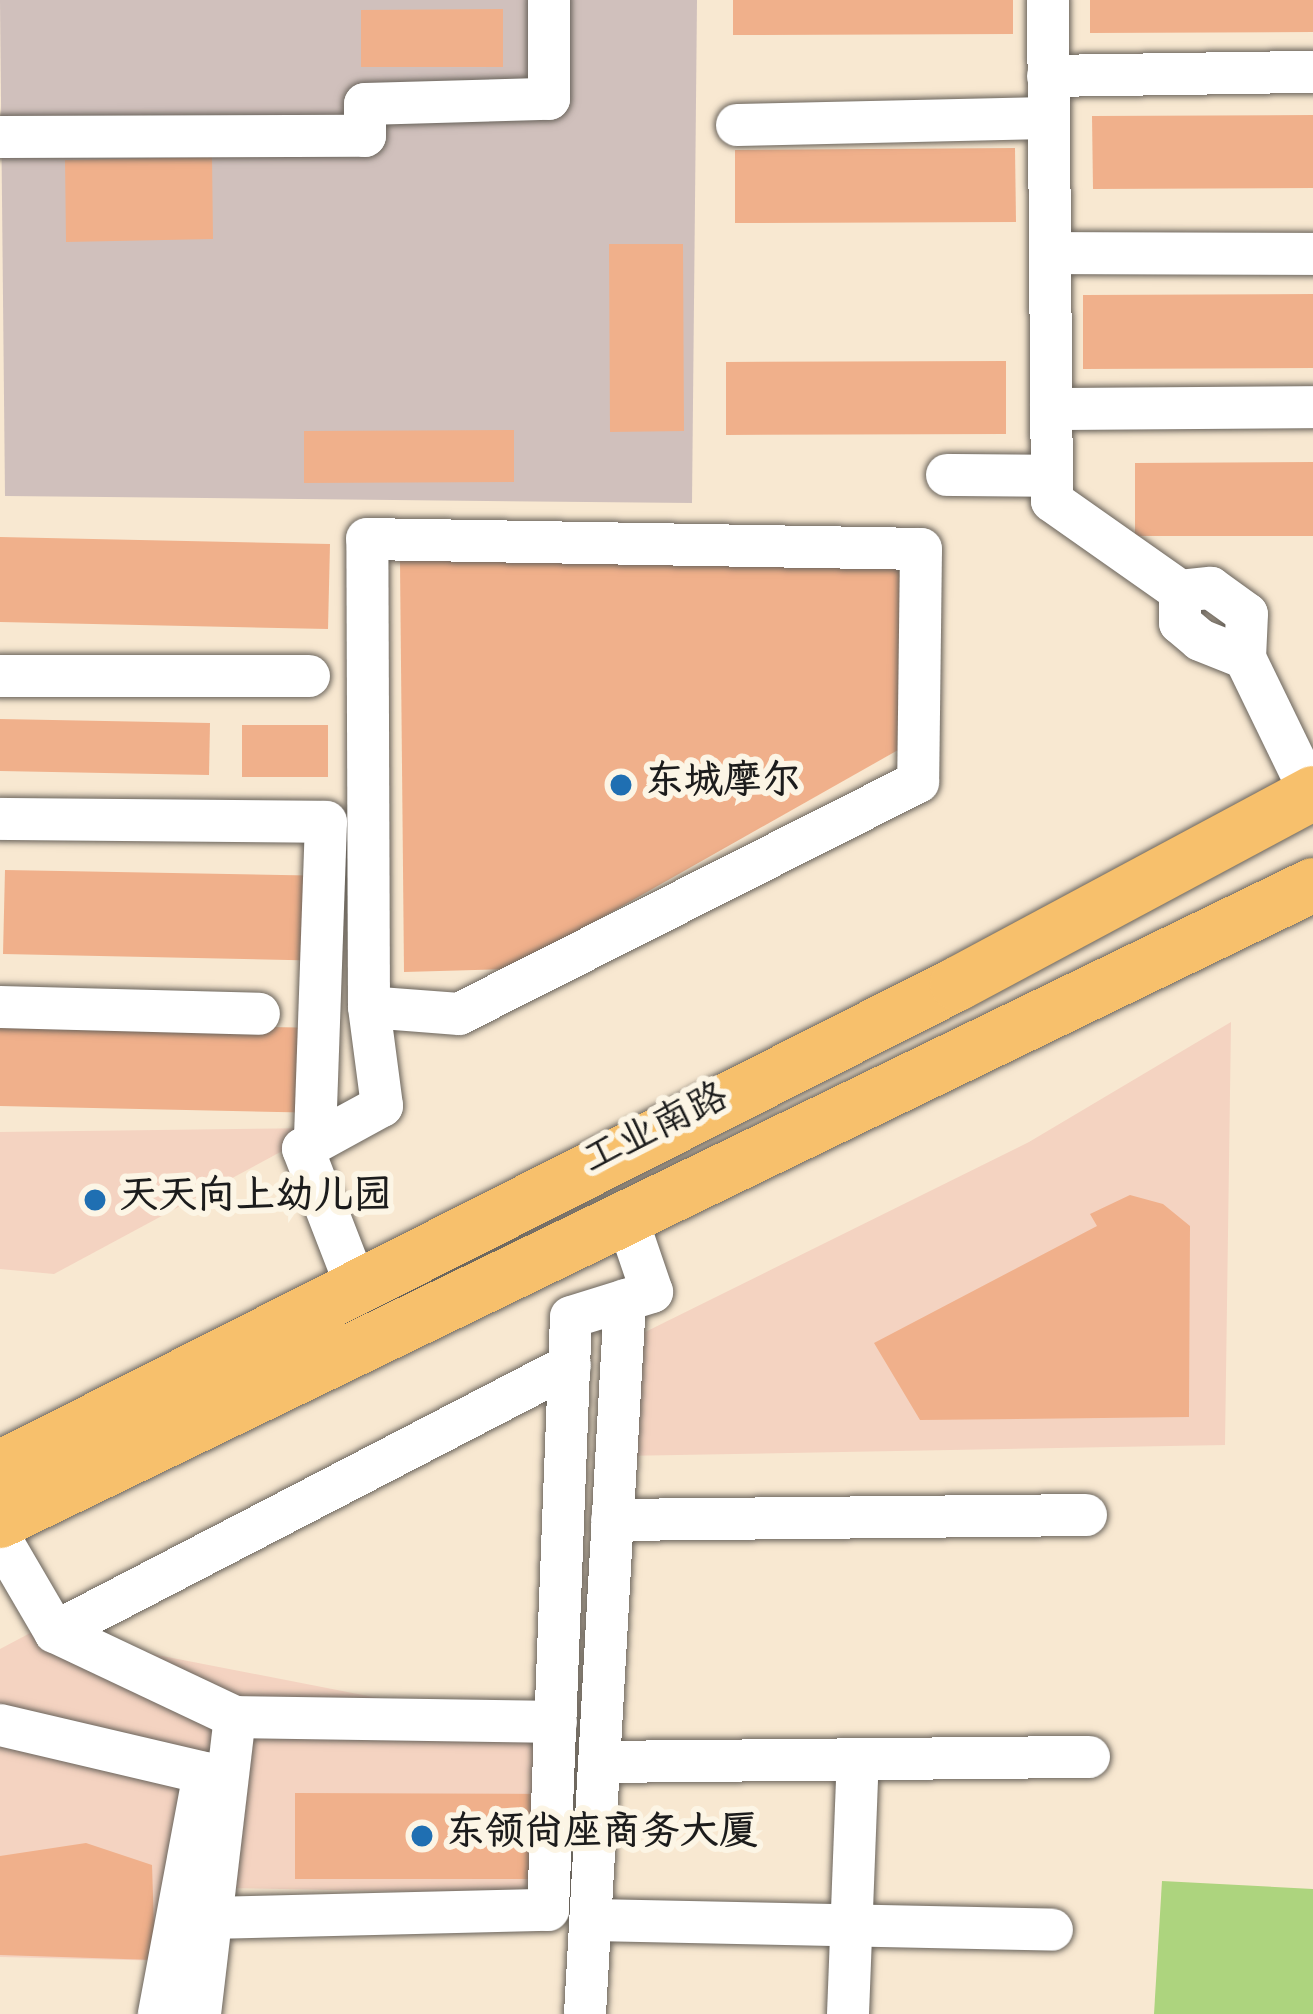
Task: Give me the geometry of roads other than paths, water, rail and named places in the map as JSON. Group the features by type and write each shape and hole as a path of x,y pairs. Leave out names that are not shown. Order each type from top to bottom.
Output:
{"main road":[{"name":"工业南路","path":"0,1468 355,1283 957,984 1312,794"},
{"name":"工业南路","path":"0,1521 1313,885"}],"street":[{"path":"0,137 365,136 365,104 549,99 549,0"},
{"path":"1048,0 1052,501 1180,591 1180,622 1245,658 1312,794"},
{"path":"736,124 1313,72"},
{"path":"1050,253 1313,254"},
{"path":"1051,409 1313,407"},
{"path":"946,475 1052,476"},
{"path":"355,1283 303,1149 382,1106 369,1007 367,538 921,549 918,782 459,1014 369,1007"},
{"path":"0,676 310,676"},
{"path":"0,819 326,822 315,1142"},
{"path":"0,1007 259,1014"},
{"path":"211,1918 548,1910 571,1317 652,1292 627,1219"},
{"path":"585,2014 625,1300"},
{"path":"55,1632 569,1365"},
{"path":"612,1520 1086,1515"},
{"path":"0,1538 55,1632 235,1717 556,1723"},
{"path":"200,2014 235,1717"},
{"path":"0,1725 204,1773 159,2014"},
{"path":"599,1762 1089,1757"},
{"path":"848,2014 859,1760"},
{"path":"590,1920 1052,1930"}],"place":[{"name":"东城摩尔","path":"621,785"},
{"name":"天天向上幼儿园","path":"95,1200"},
{"name":"东领尚座商务大厦","path":"422,1836"}]}
